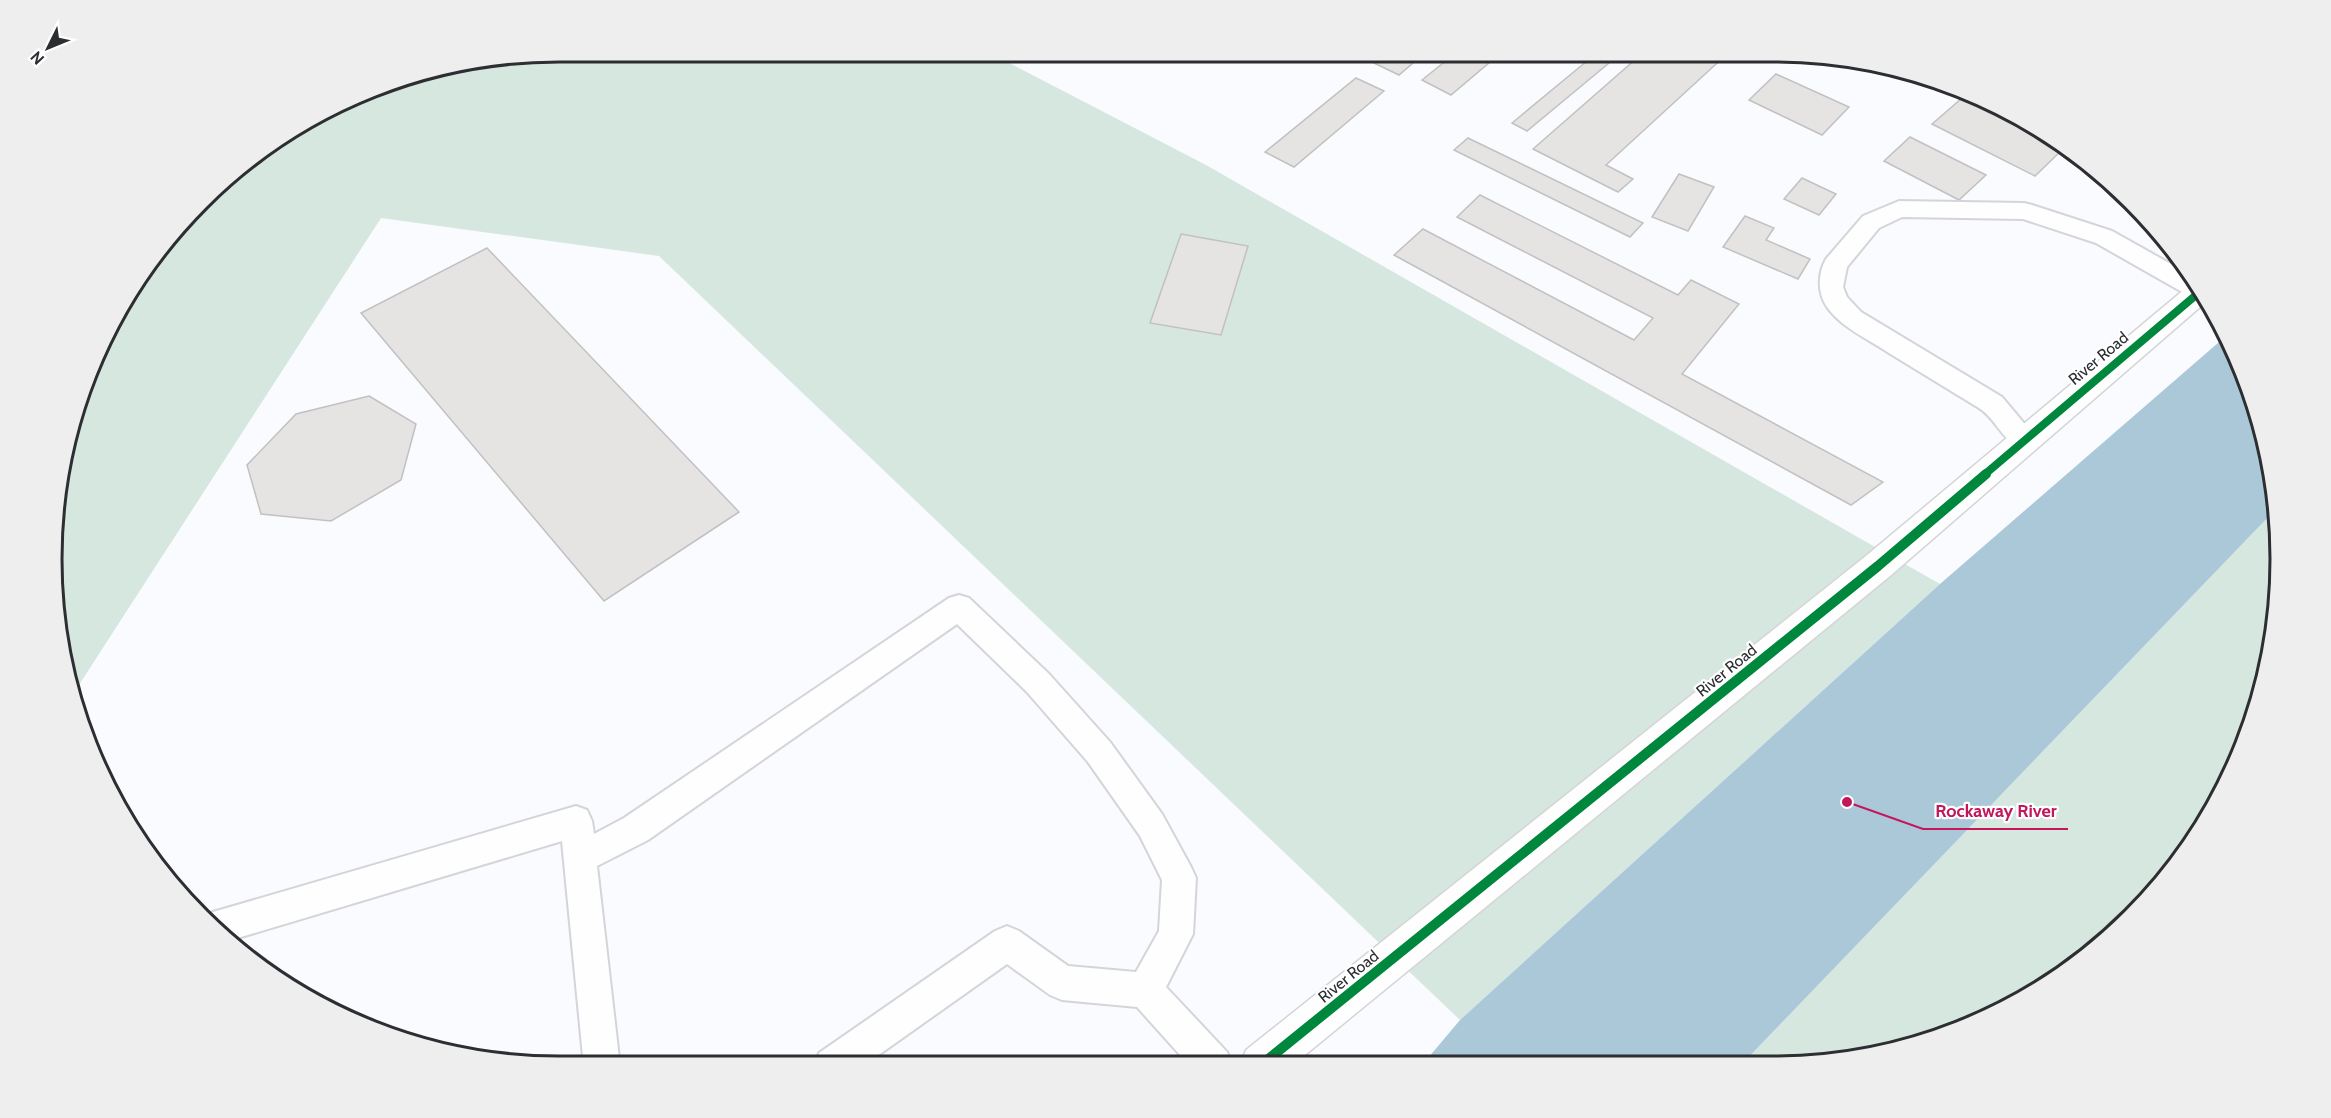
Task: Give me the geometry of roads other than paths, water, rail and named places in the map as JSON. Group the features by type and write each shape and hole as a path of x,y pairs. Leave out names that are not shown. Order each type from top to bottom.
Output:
{"street":[{"name":"River Road","path":"1272,1056 1878,566 2195,297"}],"lane":[{"path":"2025,440 1993,404 1852,318 1836,301 1831,287 1835,265 1871,222 1899,209 2024,211 2104,237 2186,282"},
{"path":"579,858 636,829 958,607 1038,683 1099,752 1151,825 1179,878 1176,934 1145,990"},
{"path":"223,926 576,821 601,1056"},
{"path":"846,1056 1007,943 1062,983 1145,990 1206,1056"}],"water":[{"path":"2219,342 2232,369 2253,430 2267,518 1750,1056 1430,1056 1460,1020 1940,584"}],"place":[{"name":"Rockaway River","path":"1847,802"}]}
